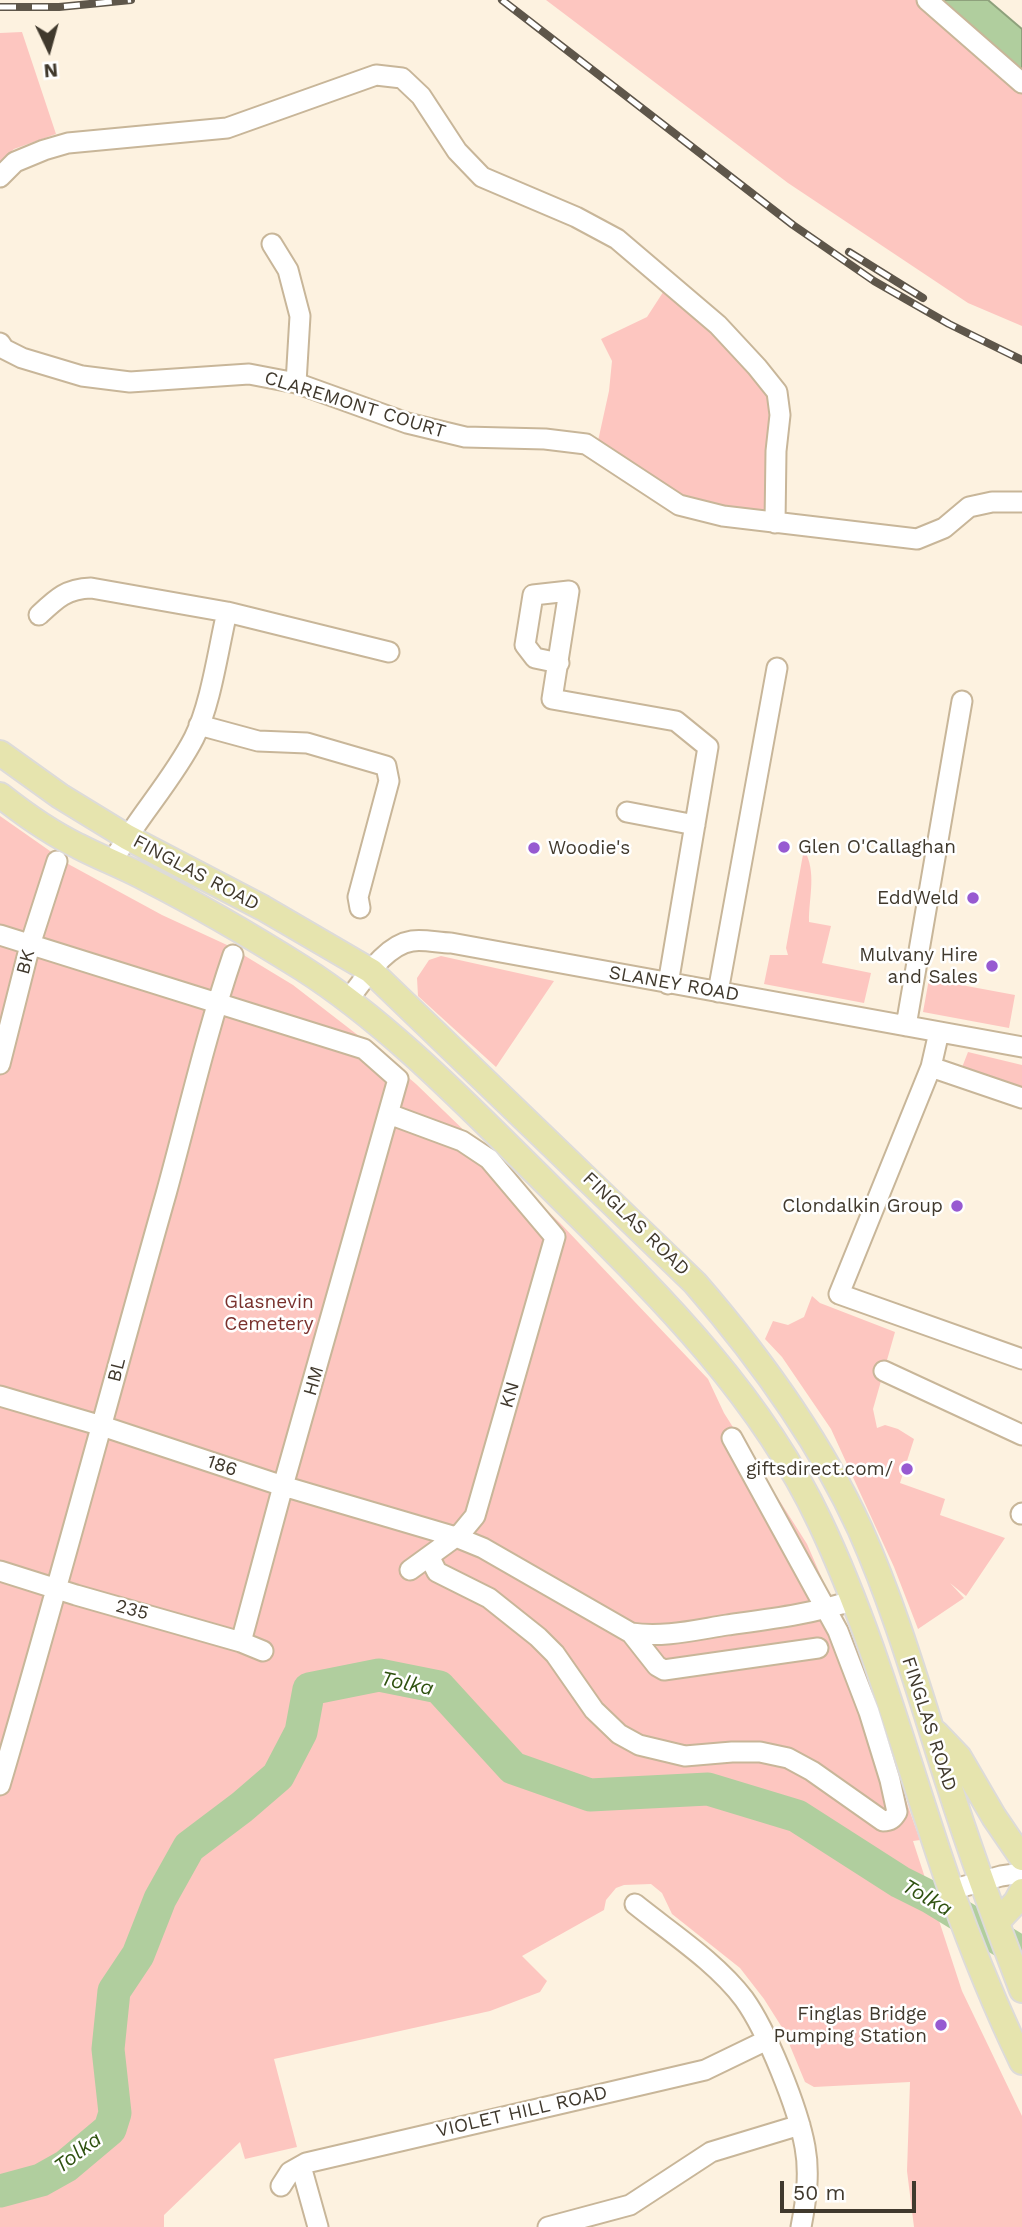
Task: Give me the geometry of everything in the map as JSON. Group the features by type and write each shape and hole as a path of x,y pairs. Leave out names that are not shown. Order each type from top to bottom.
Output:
{"main road":[{"name":"FINGLAS ROAD","path":"0,753 60,796 127,837 274,914 371,971 695,1283 739,1334 788,1402 826,1464 860,1530 888,1601 1022,1990"},
{"name":"FINGLAS ROAD","path":"0,795 76,845 206,909 348,1000 477,1114 663,1300 728,1374 778,1444 820,1520 854,1600 891,1700 951,1890 991,1996 1022,2063"},
{"path":"931,1728 958,1757 1022,1858"},
{"path":"997,1922 1016,1902 1022,1891"}],"street":[{"path":"927,0 1022,83"},
{"path":"0,177 15,162 68,143 228,128 376,75 402,78 421,96 457,150 482,177 576,217 617,239 718,326 757,366 777,392 780,415 776,451 775,523"},
{"path":"272,244 288,270 300,316 296,383"},
{"name":"CLAREMONT COURT","path":"0,343 4,349 22,358 82,376 130,382 249,374 296,383 407,423 466,437 545,439 586,444 679,505 723,516 917,539 944,528 969,507 992,502 1022,502"},
{"path":"38,615 62,594 91,588 227,612 389,652"},
{"path":"113,861 194,738 227,612"},
{"path":"559,663 552,699 676,721 708,747 668,984"},
{"path":"718,992 777,668"},
{"path":"906,1026 962,701"},
{"path":"198,725 257,741 307,743 386,766 389,781 358,897 360,908"},
{"path":"627,812 695,825"},
{"name":"BK","path":"0,1064 30,945 57,861"},
{"path":"0,935 217,1003"},
{"name":"SLANEY ROAD","path":"348,1000 371,971 398,946 413,941 451,943 1022,1046"},
{"name":"BL","path":"0,1785 102,1426 217,1003 233,956"},
{"name":"HM","path":"217,1003 364,1049 398,1079 241,1642"},
{"path":"939,1032 931,1068 839,1294 1022,1359"},
{"path":"931,1068 1022,1098"},
{"name":"KN","path":"389,1114 462,1141 488,1159 555,1237 475,1516 451,1535 430,1558 410,1570"},
{"path":"884,1371 1022,1435"},
{"name":"186","path":"0,1396 102,1426 283,1486 451,1535 483,1548 631,1633"},
{"path":"430,1558 437,1572 489,1598 538,1637 555,1654 594,1710 629,1740 665,1753 685,1756 760,1752 788,1758 812,1771 883,1821 888,1821 897,1812 890,1780 869,1712 838,1631 732,1438"},
{"name":"235","path":"0,1571 241,1642 263,1651"},
{"path":"631,1633 661,1635 826,1609 854,1600"},
{"path":"631,1633 657,1666 664,1670 818,1648"},
{"path":"951,1890 982,1880 1022,1873"},
{"path":"635,1904 719,1974 743,1999 767,2040 800,2124 806,2150 807,2192 801,2227"},
{"name":"VIOLET HILL ROAD","path":"301,2166 705,2070 767,2040"},
{"path":"548,2227 630,2205 711,2152 800,2124"},
{"path":"281,2186 290,2172 301,2166 318,2227"}],"green space":[{"path":"546,0 942,0 1022,70 1022,326 968,303 788,183"},
{"path":"22,32 56,134 14,149 0,162 0,33"},
{"path":"669,283 776,392 775,523 679,505 596,450 609,391 612,361 601,339 647,317"},
{"name":"Glasnevin Cemetery","path":"0,816 70,865 162,915 227,945 293,985 368,1043 416,1084 560,1223 708,1379 724,1413 807,1544 851,1645 920,1840 913,1841 962,1991 1022,2116 1022,2227 914,2227 907,2171 910,2082 814,2087 805,2082 783,2029 740,1968 672,1914 662,1893 651,1884 616,1888 606,1900 604,1910 522,1956 547,1981 540,1992 490,2011 274,2059 297,2147 245,2159 240,2142 164,2215 164,2227 0,2227"},
{"path":"804,849 811,876 809,922 831,926 822,963 871,973 864,1003 764,984 770,955 788,955 786,948"},
{"path":"441,956 554,981 496,1067 418,996 417,978 429,960"},
{"path":"929,979 1015,995 1009,1028 923,1012"},
{"path":"968,1052 1022,1065 1022,1092 961,1070"},
{"path":"812,1296 820,1303 895,1332 873,1409 877,1428 885,1425 914,1439 900,1483 945,1499 940,1515 1005,1538 966,1596 950,1583 964,1598 918,1629 894,1567 831,1429 782,1357 765,1339 773,1321 788,1325 804,1317"}],"shaded area":[{"path":"942,0 988,0 1022,29 1022,70"}],"waterway":[{"name":"Tolka","path":"0,2191 41,2180 66,2166 110,2129 115,2113 108,2049 114,1991 138,1955 160,1899 189,1847 278,1776 301,1732 309,1689 379,1675 439,1687 513,1768 590,1795 708,1789 797,1816 900,1882 930,1897 1022,1953"}],"railway":[{"path":"0,7 59,7 131,0"},
{"path":"502,0 793,225 874,281 949,324 1022,360"},
{"path":"849,252 923,298"}],"place":[{"name":"Glen O'Callaghan","path":"784,847"},
{"name":"Woodie's","path":"534,848"},
{"name":"EddWeld","path":"973,898"},
{"name":"Mulvany Hire and Sales","path":"992,966"},
{"name":"Clondalkin Group","path":"957,1206"},
{"name":"giftsdirect.com/","path":"907,1469"},
{"name":"Finglas Bridge Pumping Station","path":"941,2025"}]}
